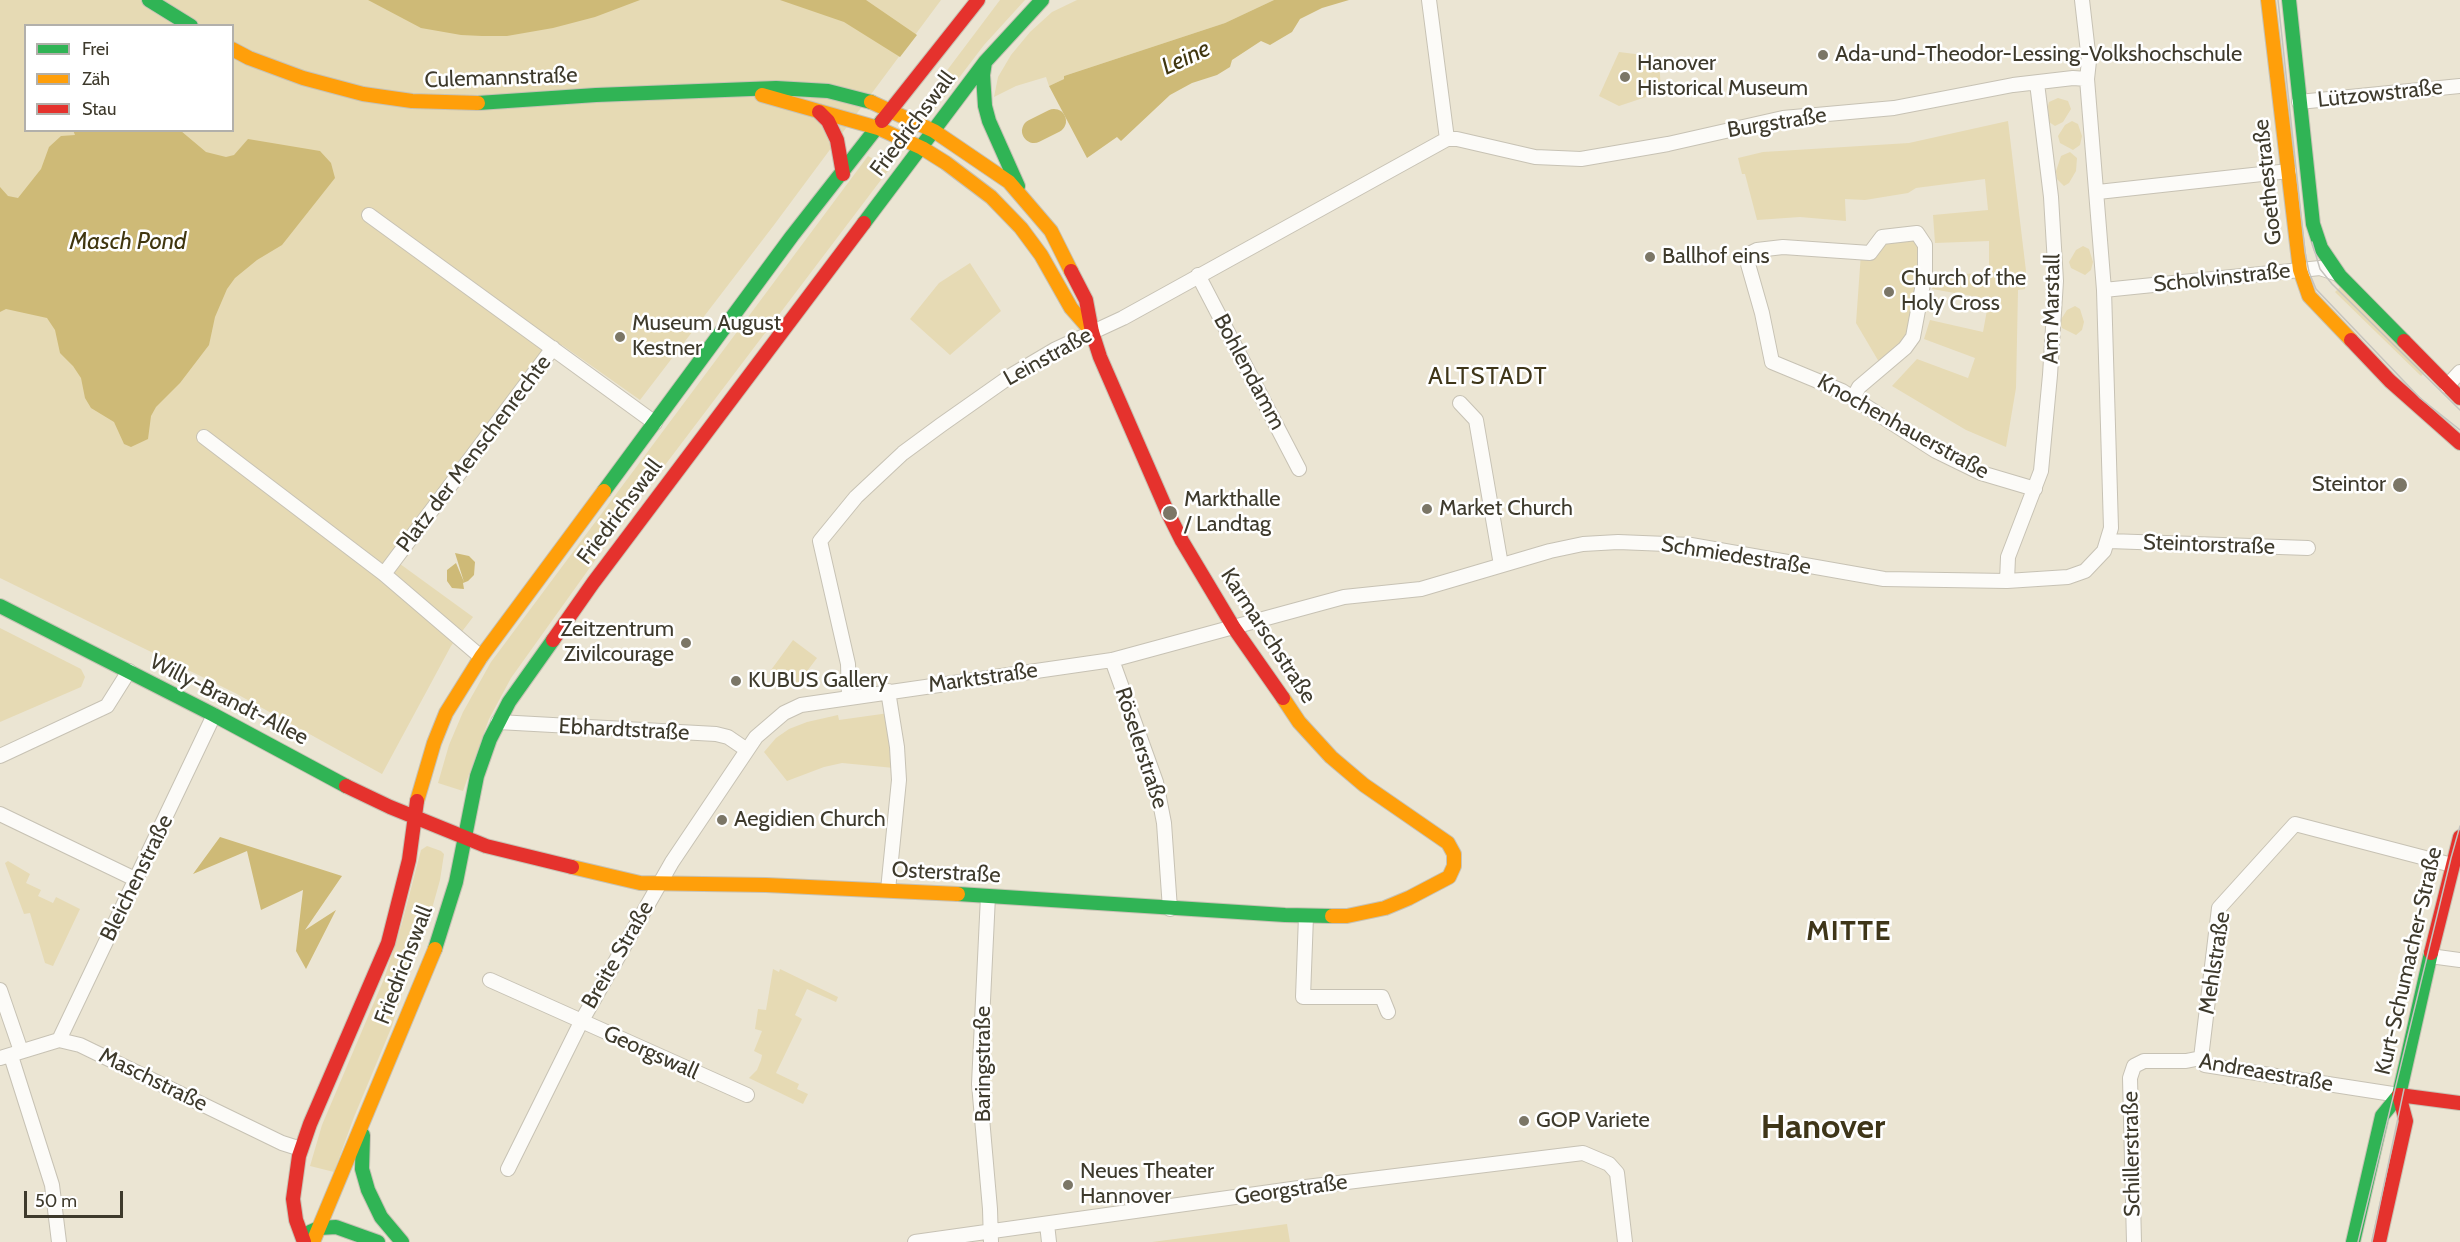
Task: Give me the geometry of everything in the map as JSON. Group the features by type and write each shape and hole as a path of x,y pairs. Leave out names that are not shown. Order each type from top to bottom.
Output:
{"street":[{"path":"149,0 187,24"},
{"name":"Friedrichswall","path":"978,0 792,236 482,657 446,714 424,776 409,860 388,943 301,1149 293,1199 302,1240 319,1228 440,938 455,888 477,776 498,722 521,682 592,584 986,62 1042,0"},
{"path":"1429,0 1447,140"},
{"path":"2082,0 2089,61 2087,79 2098,192 2104,290 2111,528 2109,541"},
{"name":"Goethestraße","path":"2268,0 2300,270 2309,296 2351,342 2440,427 2460,443"},
{"name":"Goethestraße","path":"2289,0 2313,224 2321,248 2339,275 2460,398"},
{"name":"Culemannstraße","path":"234,50 303,78 363,94 412,102 484,103 596,95 776,88 828,91 862,99 892,110"},
{"path":"986,62 984,89 987,114 1024,199"},
{"path":"2037,82 2073,78 2087,79"},
{"name":"Burgstraße","path":"1447,140 1457,139 1535,157 1581,159 1668,144 1783,118 1894,108 2037,82"},
{"name":"Am Marstall","path":"2007,580 2008,557 2041,471 2056,281 2051,197 2037,82"},
{"name":"Lützowstraße","path":"2299,102 2460,86"},
{"name":"Culemannstraße","path":"744,90 878,128 922,148"},
{"name":"Karmarschstraße","path":"892,110 934,131 992,168 1024,199 1051,231 1086,300 1092,332 1109,380 1167,511 1182,541 1234,628 1299,722 1331,757 1364,785 1448,843 1454,854 1454,866 1449,877"},
{"path":"819,112 828,121 837,140 843,174"},
{"name":"Leinstraße","path":"849,697 848,664 820,541 856,497 903,453 1012,375 1056,349 1123,318 1447,140"},
{"name":"Karmarschstraße","path":"922,148 972,181 1015,221 1041,255 1071,308 1092,332"},
{"path":"2098,192 2307,169"},
{"name":"Platz der Menschenrechte","path":"369,215 654,423"},
{"name":"Knochenhauerstraße","path":"1853,398 1859,387 1905,348 1913,337 1925,273 1925,245 1917,233 1882,237 1870,253 1783,247 1757,250 1748,258 1772,362 1842,391 1936,451 1963,465 1981,473 2035,489"},
{"name":"Scholvinstraße","path":"2104,290 2319,268 2339,275"},
{"name":"Bohlendamm","path":"1198,275 1299,469"},
{"name":"Platz der Menschenrechte","path":"384,574 553,348"},
{"path":"2447,386 2460,372"},
{"path":"1460,403 1476,420 1501,565"},
{"name":"Platz der Menschenrechte","path":"204,437 384,574 482,657"},
{"name":"Steintorstraße","path":"2109,541 2308,548"},
{"name":"Schmiedestraße","path":"1234,628 1344,597 1421,589 1550,551 1583,544 1618,542 1691,545 1884,579 2007,580 2068,577 2085,571 2097,560 2109,541"},
{"name":"Willy-Brandt-Allee","path":"0,606 214,715 343,785 440,828"},
{"name":"Marktstraße","path":"747,750 767,726 784,713 801,705 1112,660 1234,628"},
{"name":"Röselerstraße","path":"1112,660 1156,782 1164,823 1170,909"},
{"path":"0,756 107,706 129,671"},
{"path":"888,691 897,747 899,780 888,890"},
{"name":"Bleichenstraße","path":"59,1040 214,715"},
{"name":"Ebhardtstraße","path":"498,722 716,734 728,737 747,750"},
{"name":"Breite Straße","path":"508,1169 580,1022 658,885 747,750"},
{"path":"0,814 136,880"},
{"name":"Mehlstraße","path":"2201,1058 2219,908 2295,824 2452,865"},
{"name":"Osterstraße","path":"440,828 486,846 534,859 626,881 658,885 766,885 888,890 1170,909 1347,916 1385,908 1449,877"},
{"name":"Kurt-Schumacher-Straße","path":"2353,1242 2382,1116 2399,1095 2430,956 2460,837"},
{"name":"Baringstraße","path":"988,896 979,1084 991,1237"},
{"path":"1306,916 1303,997 1382,997 1388,1012"},
{"path":"2430,956 2460,960"},
{"name":"Georgswall","path":"489,981 747,1095"},
{"path":"0,990 11,1055 52,1185 59,1242"},
{"path":"11,1055 59,1040"},
{"name":"Maschstraße","path":"59,1040 80,1045 282,1143 301,1149"},
{"name":"Andreaestraße","path":"2134,1066 2144,1061 2186,1061 2201,1058 2205,1065 2399,1095"},
{"name":"Schillerstraße","path":"2134,1066 2130,1078 2134,1242"},
{"path":"2399,1095 2460,1103"},
{"name":"Kurt-Schumacher-Straße","path":"2379,1242 2406,1122 2399,1095"},
{"path":"365,1120 361,1157 368,1190 381,1217 402,1242"},
{"name":"Georgstraße","path":"915,1242 991,1237 1047,1224 1306,1187 1583,1153 1609,1164 1617,1173 1625,1242"},
{"path":"1047,1224 1049,1242"},
{"path":"319,1228 336,1227 378,1242"}],"shaded area":[{"path":"0,0 941,0 774,225 640,400 562,345 396,561 473,617 451,646 382,774 235,693 0,578"},
{"path":"1000,0 1025,0 984,45 936,108 927,109 924,101"},
{"path":"1077,0 1274,0 1225,23 1064,76 1064,79 1049,86 1046,77 1016,86 994,97 998,77 1011,55 1030,32 1052,12"},
{"path":"1619,52 1659,57 1661,92 1619,106 1599,96"},
{"path":"2058,98 2068,101 2071,109 2063,122 2055,126 2049,122 2048,106 2049,102"},
{"path":"2008,121 2026,271 2025,289 2018,290 2016,388 2006,447 1966,430 1892,386 1917,359 1968,378 1975,358 1924,339 1930,320 1983,332 1989,299 1932,289 1935,275 1989,273 1989,241 1935,243 1933,215 1988,210 1985,179 1916,188 1908,193 1865,200 1845,199 1846,221 1800,217 1757,220 1745,174 1742,174 1738,158 1763,152 1909,143"},
{"path":"2072,121 2078,124 2082,136 2080,145 2073,150 2060,143 2058,136 2065,125"},
{"path":"2070,152 2077,158 2076,171 2069,183 2064,186 2057,179 2056,171 2061,156"},
{"path":"868,156 890,168 631,510 511,678 489,719 463,791 438,783 449,745 463,712 491,662"},
{"path":"1917,233 1925,245 1913,337 1882,367 1856,323 1861,253 1882,237"},
{"path":"2083,246 2089,249 2093,262 2091,270 2085,275 2071,268 2069,262 2076,250"},
{"path":"970,263 1001,311 950,355 910,319 939,283"},
{"path":"2341,286 2426,371 2421,376 2335,292"},
{"path":"2075,306 2080,309 2084,322 2082,330 2076,335 2062,328 2060,321 2067,310"},
{"path":"0,628 81,669 85,677 81,687 0,722"},
{"path":"793,640 817,658 795,687 771,670"},
{"path":"889,713 894,768 842,763 787,781 764,752 776,738 789,729 807,722 838,715 839,720"},
{"path":"427,846 444,854 440,880 426,930 392,1026 334,1172 310,1166 322,1125 384,979 402,923 421,850"},
{"path":"8,861 30,874 26,883 41,890 38,896 53,903 56,897 80,909 53,966 45,963 30,913 24,914 5,863"},
{"path":"773,969 779,972 780,969 838,997 836,1002 807,989 795,1015 802,1019 776,1073 799,1084 797,1089 808,1094 803,1104 749,1078 757,1070 761,1060 762,1055 754,1051 762,1031 755,1029 758,1009 766,1010"},
{"path":"1287,1224 1290,1242 1152,1242 1228,1232"}],"water":[{"path":"368,0 640,0 595,17 553,28 507,36 482,36 421,28"},
{"path":"780,0 866,0 917,35 900,57 844,22"},
{"path":"1274,0 1349,0 1322,8 1300,19 1292,32 1270,45 1261,41 1232,60 1230,67 1217,75 1192,83 1170,95 1121,141 1117,137 1087,158 1049,86 1064,79 1064,76 1225,23"},
{"name":"Masch Pond","path":"74,132 182,132 206,152 226,157 234,155 248,139 320,151 331,163 335,178 282,245 257,260 235,278 227,289 215,317 209,345 180,383 156,407 151,416 148,439 131,447 124,444 114,422 91,408 85,398 81,378 60,353 55,330 47,318 6,309 0,312 0,187 8,196 18,198 41,169 49,147 61,136 75,135"},
{"path":"455,553 469,556 475,562 474,575 463,583 464,589 452,588 447,581 447,570 456,563 464,582"},
{"path":"220,837 342,876 305,930 336,910 306,969 296,951 303,890 261,910 247,851 193,874"}],"waterway":[{"name":"Leine","path":"1034,131 1054,121"}],"tram line":[{"path":"2278,0 2305,252 2309,272 2316,289 2420,398 2460,430"},
{"path":"2312,242 2320,269 2332,284 2460,410"},
{"path":"2358,1242 2460,826"},
{"path":"2372,1242 2404,1089"}],"traffic: fast":[{"path":"149,0 188,24"},
{"path":"864,223 985,62 1042,0"},
{"path":"2289,0 2313,224 2321,248 2340,276 2404,341"},
{"path":"985,62 983,75 985,106 989,121 1018,186"},
{"path":"478,103 596,95 776,88 828,91 871,102"},
{"path":"604,491 792,236 882,121"},
{"path":"0,606 214,715 346,786"},
{"path":"435,949 456,882 477,776 490,739 509,702 553,640"},
{"path":"958,894 1332,916"},
{"path":"2353,1242 2382,1116 2399,1095 2431,953"},
{"path":"363,1135 362,1169 368,1190 381,1217 402,1242"},
{"path":"310,1232 319,1228 336,1227 378,1242"}],"traffic: slow":[{"path":"2268,0 2300,270 2309,296 2351,340"},
{"path":"234,50 303,78 363,94 412,101 478,103"},
{"path":"762,95 878,128 922,148 946,163 991,197 1021,228 1041,255 1071,308 1092,332"},
{"path":"871,102 934,131 1009,182 1051,231 1071,271"},
{"path":"417,801 434,743 446,713 481,657 604,491"},
{"path":"1283,698 1299,722 1331,757 1364,785 1448,843 1454,854 1454,866 1449,877 1409,898 1385,908 1347,916 1332,916"},
{"path":"572,867 640,883 766,885 958,894"},
{"path":"313,1242 435,949"}],"traffic: jam":[{"path":"882,121 978,0"},
{"path":"819,112 828,121 837,140 843,174"},
{"path":"553,640 593,583 864,223"},
{"path":"1071,271 1086,300 1092,332 1100,357 1167,511 1182,541 1234,628 1283,698"},
{"path":"2351,340 2390,381 2460,443"},
{"path":"2404,341 2460,398"},
{"path":"346,786 390,807 486,846 572,867"},
{"path":"304,1242 296,1220 293,1199 299,1156 310,1124 388,943 409,860 417,801"},
{"path":"2431,953 2460,837"},
{"path":"2399,1095 2460,1103"},
{"path":"2379,1242 2406,1121 2399,1095"}],"place":[{"name":"Ada-und-Theodor-Lessing-Volkshochschule","path":"1823,55"},
{"name":"Hanover Historical Museum","path":"1625,77"},
{"name":"Ballhof eins","path":"1650,257"},
{"name":"Church of the Holy Cross","path":"1889,292"},
{"name":"Museum August Kestner","path":"620,337"},
{"name":"Steintor","path":"2400,485"},
{"name":"Market Church","path":"1427,509"},
{"name":"Markthalle / Landtag","path":"1170,513"},
{"name":"Zeitzentrum Zivilcourage","path":"686,643"},
{"name":"KUBUS Gallery","path":"736,681"},
{"name":"Aegidien Church","path":"722,820"},
{"name":"GOP Variete","path":"1524,1121"},
{"name":"Neues Theater Hannover","path":"1068,1185"}],"district":[{"name":"ALTSTADT","path":"1488,377"},
{"name":"MITTE","path":"1849,932"},
{"name":"Hanover","path":"1823,1128"}]}
